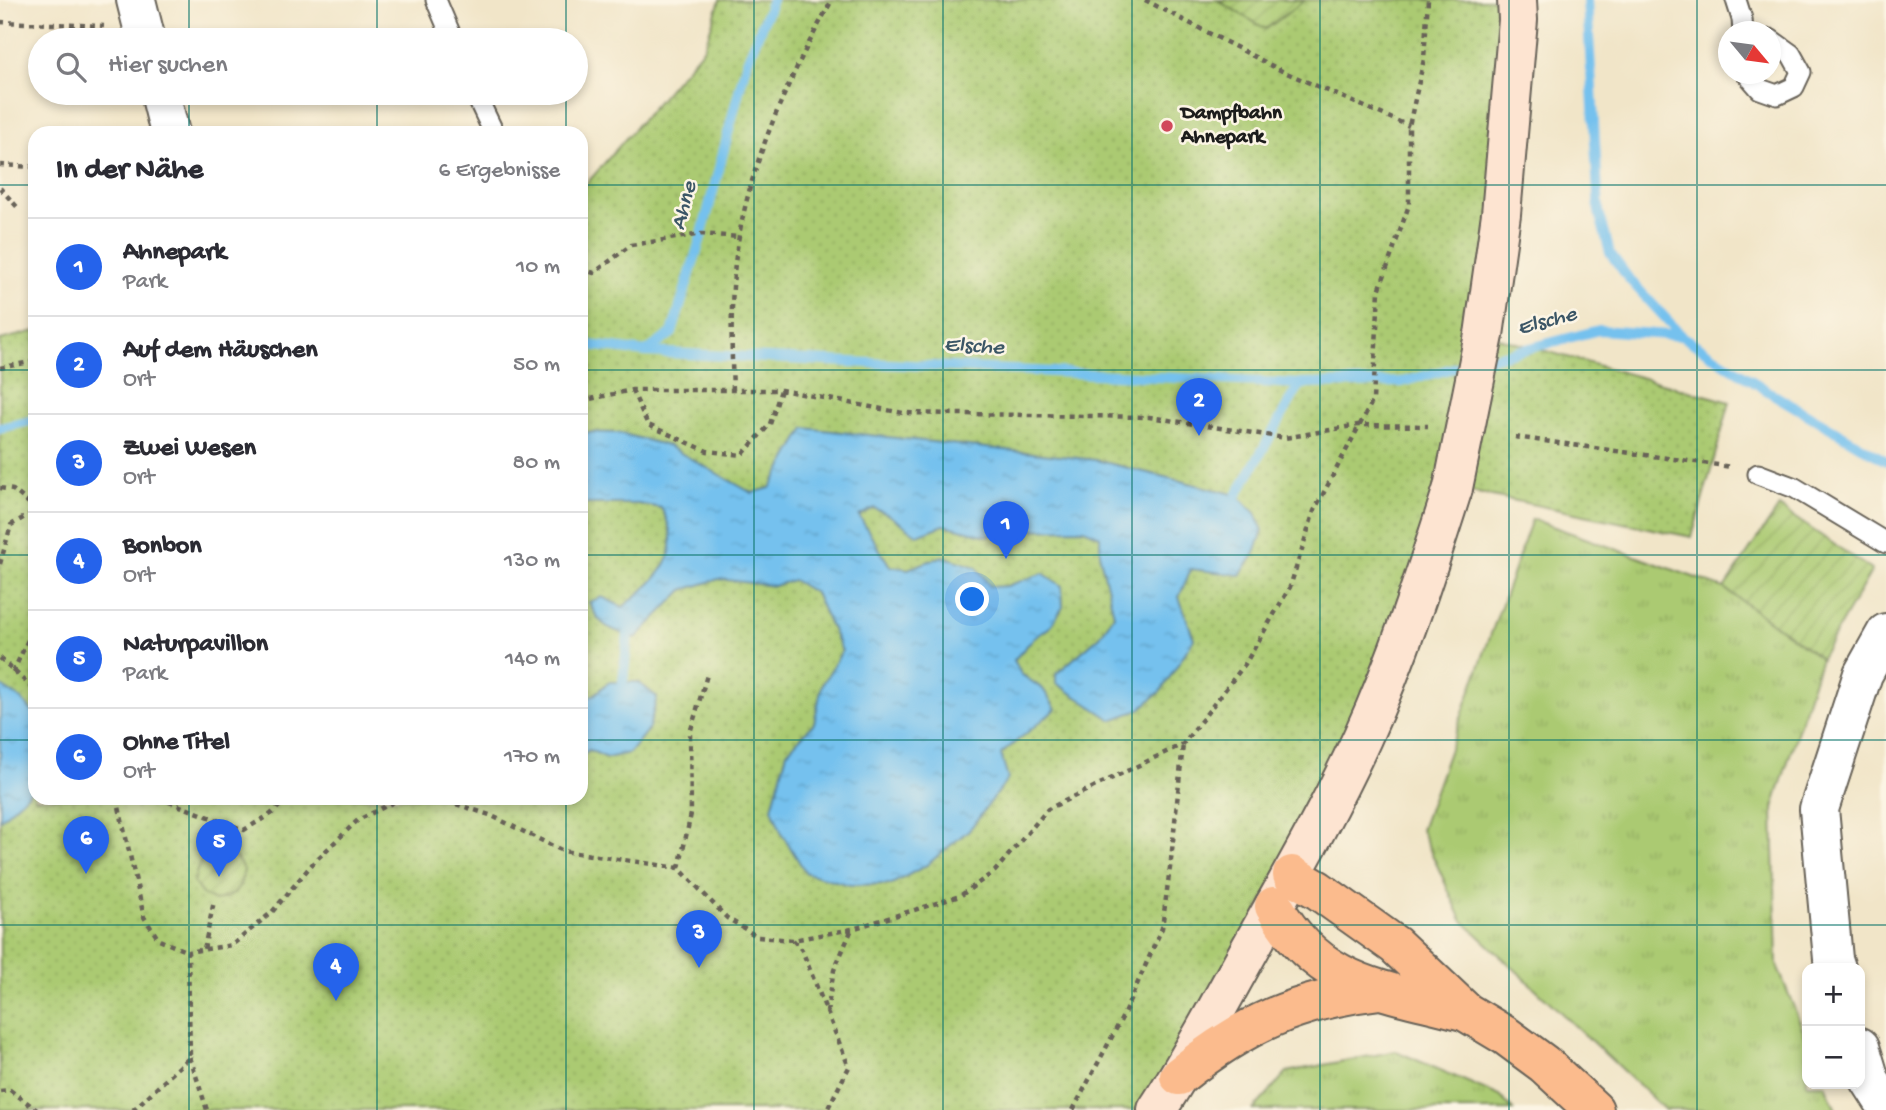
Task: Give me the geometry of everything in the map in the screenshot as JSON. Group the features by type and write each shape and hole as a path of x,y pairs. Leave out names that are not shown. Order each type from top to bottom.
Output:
{"highway":[{"path":"1466,1012 1344,976 1311,955 1296,940 1283,890 1318,890 1395,945 1466,1012 1506,1036 1544,1064 1594,1110"},
{"path":"1179,1076 1233,1037 1280,1013 1314,1002 1382,989"}],"main road":[{"path":"1157,1110 1179,1076 1283,890 1343,776 1389,675 1423,582 1453,488 1484,335 1501,214 1518,20 1517,0"}],"street":[{"path":"163,105 168,126"},
{"path":"1835,963 1819,809 1863,674 1886,633"},
{"path":"1865,1064 1870,1080 1886,1105"}],"lane":[{"path":"436,0 448,28"},
{"path":"1755,84 1759,89 1777,95 1794,87 1801,72 1791,54 1781,47"},
{"path":"481,105 491,126"},
{"path":"1758,474 1795,488 1886,543"}],"path":[{"path":"733,390 731,334 738,237 762,148 799,59 832,0"},
{"path":"1145,0 1282,71 1409,126"},
{"path":"459,805 490,815 563,851 679,868 727,918 758,937 793,940 852,929 960,896 995,872 1048,809 1183,744 1245,664 1290,587 1314,512 1373,400 1379,291 1409,205 1409,126 1424,59 1428,0"},
{"path":"0,22 142,23"},
{"path":"0,165 28,167"},
{"path":"0,188 19,209"},
{"path":"588,271 594,273 631,245 702,234 738,237"},
{"path":"0,368 28,362"},
{"path":"632,390 648,425 707,451 742,454 770,424 781,390"},
{"path":"588,399 632,390 781,390 903,412 1149,417 1284,438 1358,425 1428,426"},
{"path":"1515,436 1720,464 1758,474"},
{"path":"0,488 13,490 28,503"},
{"path":"0,564 11,525 28,514"},
{"path":"13,672 28,640"},
{"path":"0,658 28,684"},
{"path":"679,868 691,814 690,733 707,675"},
{"path":"1073,1110 1123,1016 1161,928 1183,744"},
{"path":"119,805 144,917 159,940 188,952 232,945 272,912 314,862 358,820 388,805"},
{"path":"178,805 244,830 281,805"},
{"path":"226,851 230,824"},
{"path":"204,949 214,901"},
{"path":"827,1013 834,970 852,929"},
{"path":"793,940 802,950 849,1067 827,1110"},
{"path":"188,952 190,1057 207,1110"},
{"path":"133,1110 190,1057"},
{"path":"0,1091 10,1090 37,1110"}],"green space":[{"path":"720,0 1217,0 1266,28 1305,0 1517,0 1484,334 1730,402 1692,537 1453,488 1424,582 1157,1110 0,1110 0,340 28,333 28,805 588,805 588,182 704,48"},
{"path":"1217,0 1305,0 1266,29"},
{"path":"1779,507 1872,570 1821,658 1724,588"},
{"path":"1532,519 1724,588 1821,658 1773,808 1777,965 1802,1028 1802,1089 1827,1089 1836,1110 1665,1110 1462,920 1421,830"},
{"path":"226,851 236,858 244,870 235,892 214,901 202,894 194,883 202,860 211,854"},
{"path":"1396,1051 1500,1096 1513,1110 1253,1110 1287,1072"}],"water":[{"path":"805,428 1096,460 1237,495 1256,513 1263,531 1254,555 1240,575 1191,569 1179,597 1194,639 1161,691 1139,710 1112,720 1056,683 1056,674 1100,636 1114,615 1100,557 1100,536 1084,529 1008,530 987,536 944,525 918,535 874,508 859,516 890,566 908,569 943,556 976,567 990,587 1007,586 1043,573 1062,586 1063,607 1050,627 1033,639 1014,660 1021,674 1043,689 1056,709 1001,754 1008,779 970,829 927,865 892,884 850,885 806,873 782,834 772,808 787,752 814,723 822,685 842,651 815,593 793,580 774,586 719,579 683,590 636,638 607,626 597,617 589,602 602,597 623,607 658,575 670,552 671,539 669,525 661,508 638,504 588,504 588,432 620,433 668,446 752,493 770,488"},
{"path":"609,682 638,682 657,697 649,728 629,753 607,758 588,751 588,698"},
{"path":"0,685 28,707 28,794 0,820"}],"waterway":[{"name":"Ahne","path":"588,345 646,352 672,333 702,234 746,64 772,0"},
{"name":"Elsche","path":"1587,0 1599,212 1610,253 1629,279 1682,336"},
{"name":"Elsche","path":"1488,359 1599,330 1682,336 1771,393 1886,461"},
{"name":"Elsche","path":"646,352 1300,384"},
{"name":"Elsche","path":"1237,495 1300,384 1402,382 1472,363"},
{"name":"Ahne","path":"0,428 28,422"},
{"path":"623,682 628,635"}],"place":[{"name":"Dampfbahn Ahnepark","path":"1167,126"},
{"name":"Auf dem Häuschen","path":"1199,436"},
{"name":"Ahnepark","path":"1006,559"},
{"name":"Ohne Titel","path":"86,874"},
{"name":"Naturpavillon","path":"219,877"},
{"name":"Zwei Wesen","path":"699,968"},
{"name":"Bonbon","path":"336,1001"}]}
